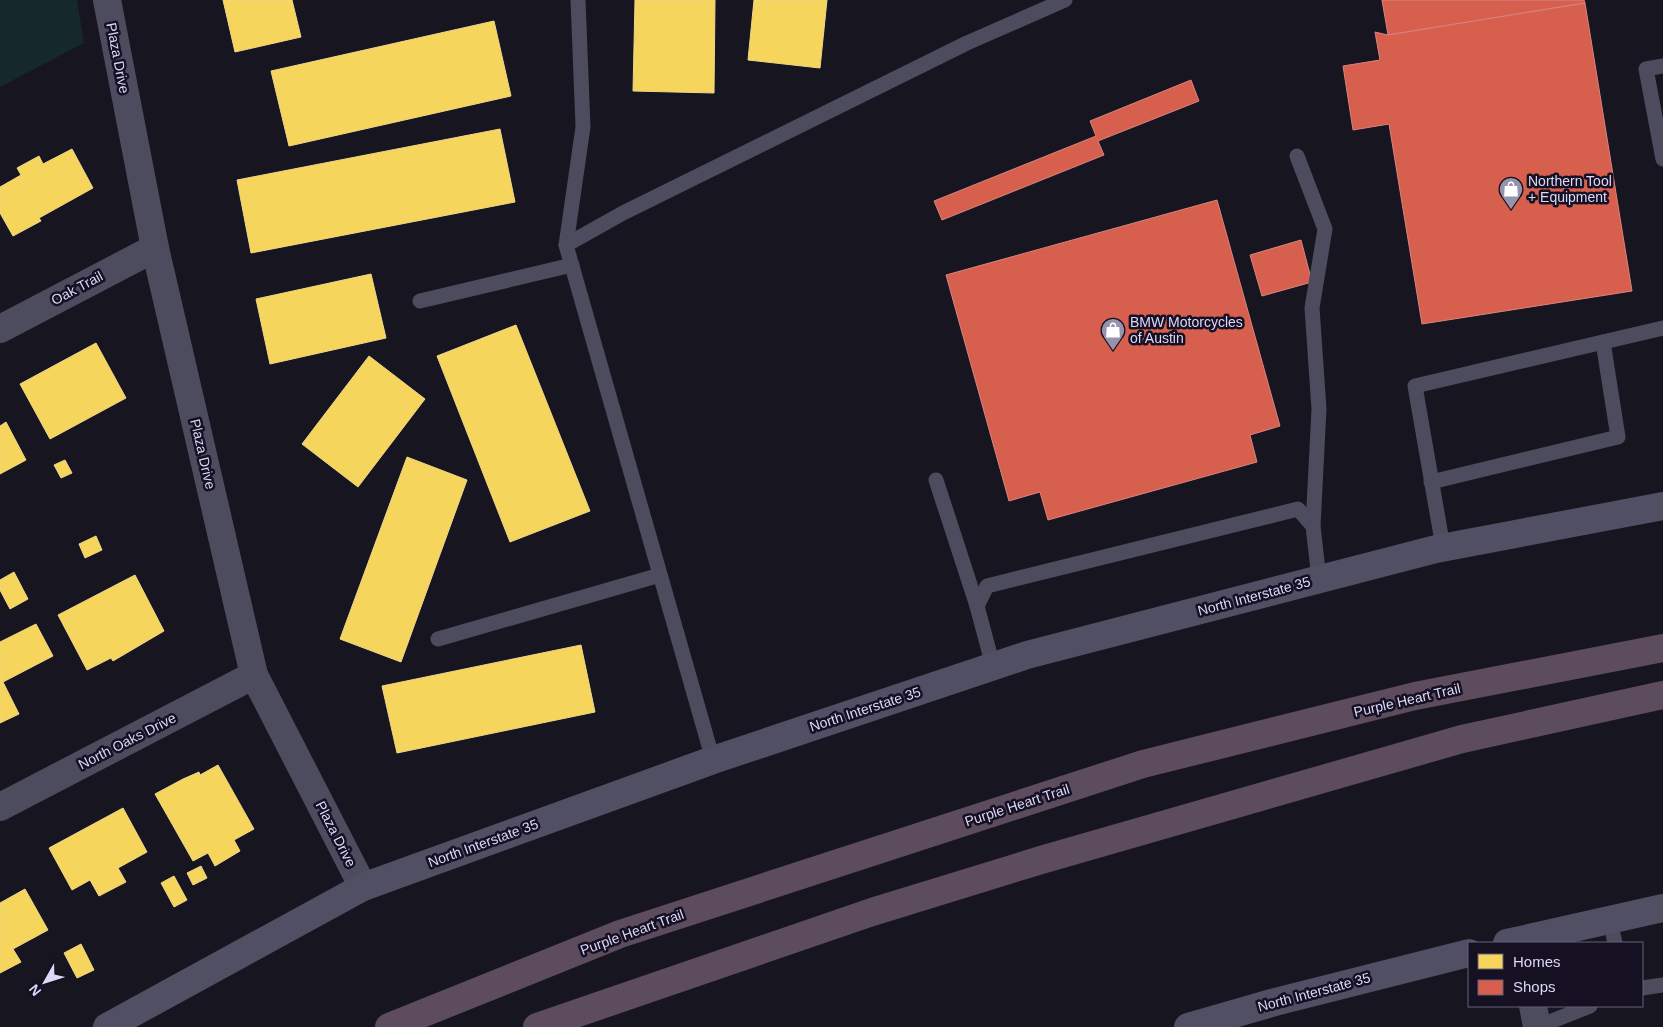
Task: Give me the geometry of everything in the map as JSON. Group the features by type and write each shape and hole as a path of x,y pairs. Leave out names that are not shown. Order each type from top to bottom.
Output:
{"highway":[{"name":"Purple Heart Trail","path":"389,1027 620,934 1143,764 1415,696 1663,648"},
{"path":"537,1027 872,912 1041,860 1462,739 1663,695"}],"main road":[{"name":"North Interstate 35","path":"107,1027 363,887 713,760 1027,656 1443,547 1663,506"},
{"path":"1516,942 1613,932 1663,908"},
{"name":"North Interstate 35","path":"1188,1027 1275,1002 1468,953"}],"street":[{"name":"Plaza Drive","path":"107,0 155,248 254,676 363,887"},
{"name":"Oak Trail","path":"0,329 155,248"},
{"name":"North Oaks Drive","path":"0,807 254,676"},
{"path":"1533,1007 1537,1027"}],"lane":[{"path":"578,0 583,127 566,245 713,760"},
{"path":"566,245 623,213 959,48 1066,0"},
{"path":"1663,66 1646,69 1663,159"},
{"path":"1297,156 1326,229 1312,308 1319,409 1313,526 1319,579"},
{"path":"420,301 572,265"},
{"path":"1443,547 1414,386 1663,328"},
{"path":"1431,482 1618,436 1603,342"},
{"path":"936,480 977,606 994,666"},
{"path":"977,606 987,586 1298,509 1313,526"},
{"path":"438,639 660,575"},
{"path":"1643,988 1663,984"},
{"path":"1537,1027 1587,1007"}],"green space":[{"path":"0,0 77,0 84,43 0,87"}],"building: Homes":[{"path":"223,0 292,0 301,37 235,52"},
{"path":"635,0 715,0 714,93 633,91"},
{"path":"754,0 827,0 820,68 748,60"},
{"path":"494,21 511,96 289,146 271,71"},
{"path":"500,129 515,202 251,253 237,180"},
{"path":"72,149 93,188 39,218 41,221 13,236 0,213 0,187 21,175 17,168 39,156 43,164"},
{"path":"371,274 386,338 270,364 256,299"},
{"path":"516,325 590,511 510,542 437,356"},
{"path":"96,343 126,398 50,439 20,384"},
{"path":"369,356 425,399 358,487 302,444"},
{"path":"6,422 26,460 0,474 0,426"},
{"path":"407,457 467,480 401,662 340,639"},
{"path":"65,460 72,473 61,478 54,465"},
{"path":"96,536 102,550 85,558 79,544"},
{"path":"14,572 28,599 10,609 0,590 0,580"},
{"path":"135,575 164,631 113,661 111,658 87,670 58,615"},
{"path":"36,624 53,656 3,682 19,714 0,723 0,642"},
{"path":"581,645 595,712 397,753 382,686"},
{"path":"218,765 254,829 234,840 240,851 215,866 208,853 193,861 155,794 183,779 199,772 200,775"},
{"path":"123,808 147,852 118,868 126,882 99,896 90,880 72,890 49,848"},
{"path":"201,866 207,878 193,885 187,873"},
{"path":"174,876 187,900 174,907 161,883"},
{"path":"25,889 48,930 13,949 21,962 0,973 0,903"},
{"path":"81,944 94,970 77,978 64,953"}],"building: Shops":[{"path":"1382,0 1584,0 1585,3 1388,35"},
{"name":"Northern Tool + Equipment","path":"1585,3 1632,291 1422,324 1389,124 1353,130 1343,66 1380,60 1375,32 1388,35"},
{"path":"1191,80 1199,101 1098,141 1104,155 942,220 934,201 1096,136 1090,121"},
{"name":"BMW Motorcycles of Austin","path":"1217,200 1280,426 1250,435 1257,462 1048,520 1040,492 1009,501 946,275"},
{"path":"1301,240 1312,282 1262,296 1250,255"}],"place":[{"name":"Northern Tool + Equipment","path":"1511,210"},
{"name":"BMW Motorcycles of Austin","path":"1113,351"}]}
